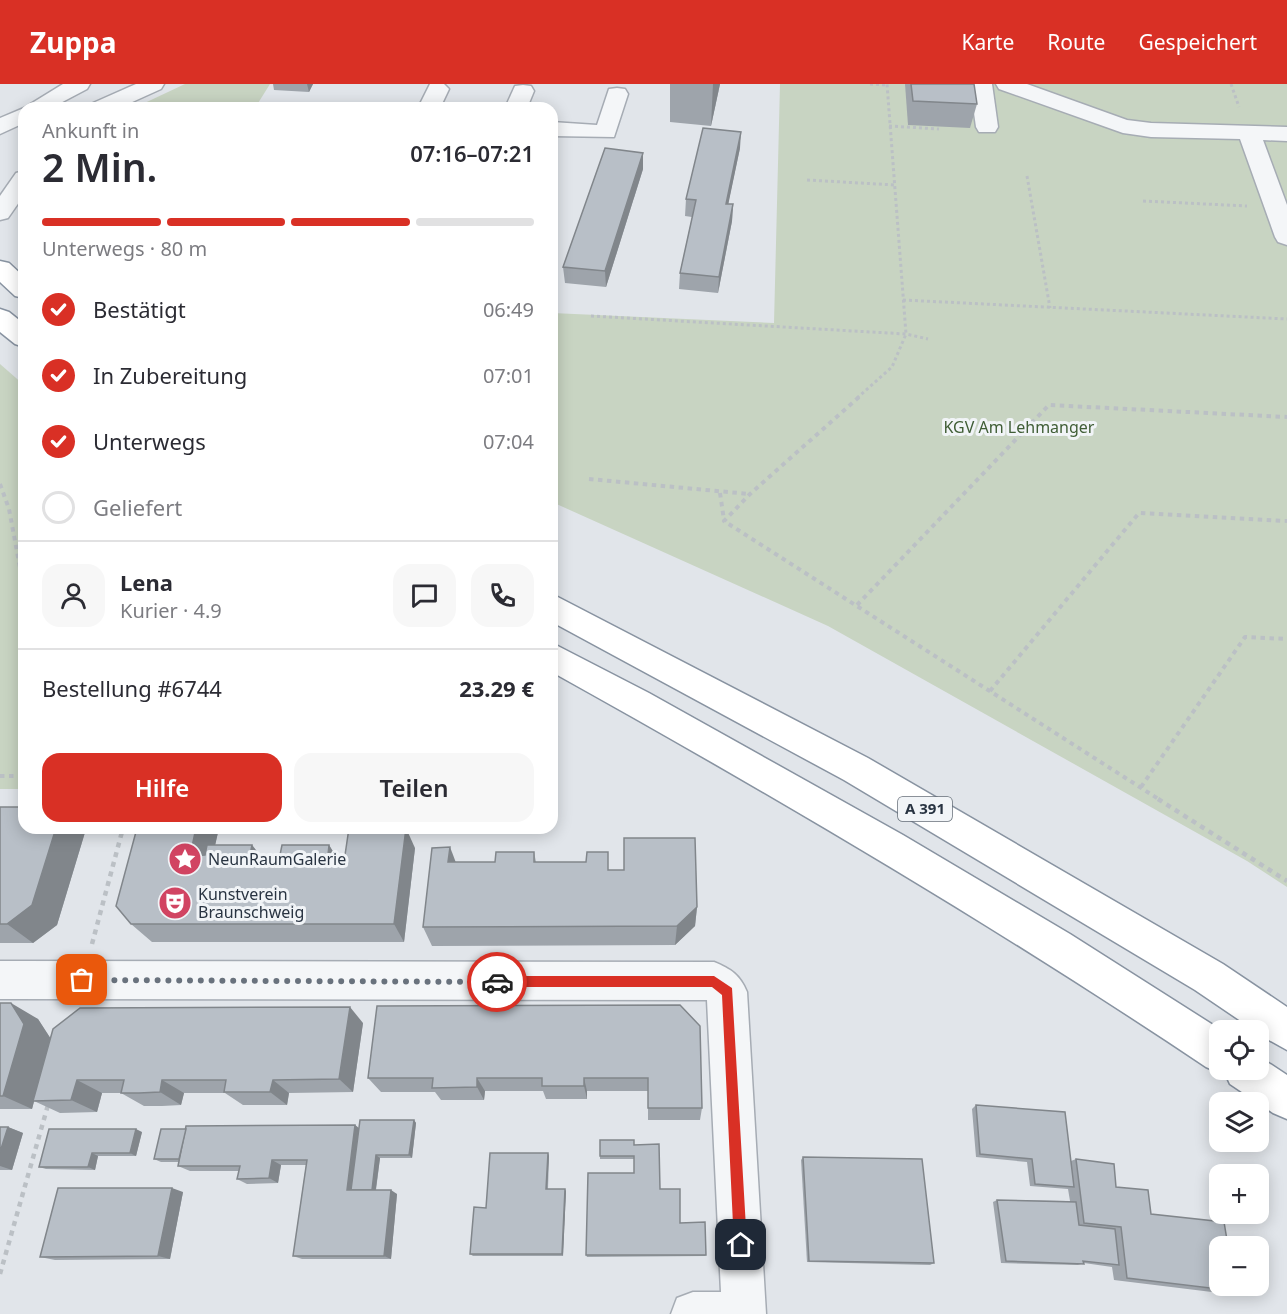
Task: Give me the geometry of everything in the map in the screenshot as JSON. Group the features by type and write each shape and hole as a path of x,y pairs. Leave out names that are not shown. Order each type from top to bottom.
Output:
{"highway":[{"path":"0,269 18,285"},
{"path":"0,318 18,333"},
{"name":"A 391","path":"558,610 856,769 1209,977 1287,1030"},
{"path":"558,659 882,840 1027,929 1209,1046"},
{"path":"1259,1080 1287,1099"}],"street":[{"path":"46,102 79,84"},
{"path":"114,102 153,84"},
{"path":"981,84 987,128"},
{"path":"1007,84 1123,126 1151,130 1287,134"},
{"path":"558,129 606,132 616,94"},
{"path":"0,127 18,117"},
{"path":"1249,134 1287,237"},
{"path":"0,213 18,187"},
{"path":"0,980 714,981 728,992 744,1314 693,1314"}],"path":[{"path":"724,521 750,494 892,367 906,334 887,84 870,84"},
{"path":"889,126 939,129"},
{"path":"1027,176 1050,308"},
{"path":"807,180 895,185"},
{"path":"1143,201 1276,208"},
{"path":"903,300 1287,319"},
{"path":"591,316 906,334 928,339"},
{"path":"857,605 1049,405 1287,417"},
{"path":"589,479 750,494"},
{"path":"0,484 8,499 18,565"},
{"path":"720,492 724,521 1287,881"},
{"path":"990,691 1139,513 1287,521"},
{"path":"1140,787 1245,637 1287,639"},
{"path":"0,776 18,776"},
{"path":"82,980 121,834"},
{"path":"0,1274 51,1094"}],"green space":[{"path":"185,84 270,84 259,102 147,102"},
{"name":"KGV Am Lehmanger","path":"780,84 1287,84 1287,887 1247,861 828,626 558,505 558,313 774,323"},
{"path":"0,364 18,380 18,789 0,789"}],"building":[{"path":"911,84 974,84 977,104 913,101"},
{"path":"703,128 741,132 726,204 733,204 719,277 680,273 696,200 686,199"},
{"path":"605,148 643,153 605,271 563,267"},
{"path":"0,807 18,807 18,834 54,834 32,905 7,924 0,924"},
{"path":"135,834 195,834 190,856 205,855 207,845 252,845 250,855 280,855 282,845 329,845 328,855 345,855 348,834 405,834 394,924 131,924 116,906"},
{"path":"624,838 695,838 697,907 677,926 423,927 432,848 450,847 448,862 495,862 496,852 534,852 534,862 586,862 587,852 608,852 608,870 624,870"},
{"path":"0,1003 11,1003 24,1024 3,1096 0,1096"},
{"path":"680,1005 700,1026 702,1108 648,1108 648,1078 584,1078 584,1086 542,1086 542,1078 477,1078 477,1087 432,1088 433,1078 368,1078 377,1006"},
{"path":"350,1007 339,1079 273,1080 270,1092 224,1092 226,1080 162,1080 160,1092 139,1093 121,1093 124,1080 77,1080 71,1100 33,1101 53,1029 80,1008"},
{"path":"976,1105 1065,1112 1074,1187 1035,1184 1032,1159 980,1154"},
{"path":"360,1120 414,1120 409,1155 376,1155 372,1190 351,1190"},
{"path":"355,1125 347,1190 391,1190 384,1256 293,1256 307,1160 272,1160 269,1178 237,1179 240,1166 178,1166 186,1126"},
{"path":"0,1127 8,1127 0,1152"},
{"path":"49,1129 136,1129 130,1153 92,1153 88,1167 39,1167"},
{"path":"161,1129 186,1129 179,1159 154,1159"},
{"path":"600,1140 634,1140 634,1145 659,1144 660,1189 680,1189 680,1223 705,1222 706,1255 586,1255 588,1173 634,1173 634,1156 600,1156"},
{"path":"490,1153 548,1153 546,1189 565,1189 562,1254 470,1254 474,1207 486,1208"},
{"path":"803,1157 922,1159 934,1263 809,1261"},
{"path":"1076,1159 1114,1164 1116,1187 1148,1190 1151,1214 1209,1220 1209,1224 1224,1224 1226,1236 1209,1236 1209,1288 1127,1278 1121,1227 1084,1223"},
{"path":"58,1188 172,1188 158,1256 40,1257"},
{"path":"997,1200 1076,1202 1079,1225 1115,1229 1119,1265 1083,1261 1084,1264 1006,1261"}],"way so far":[{"path":"82,980 497,982"}],"place":[{"name":"NeunRaumGalerie","path":"185,859"},
{"name":"Kunstverein Braunschweig","path":"175,903"}],"route":[{"path":"497,982 714,981 728,992 741,1245"}]}
